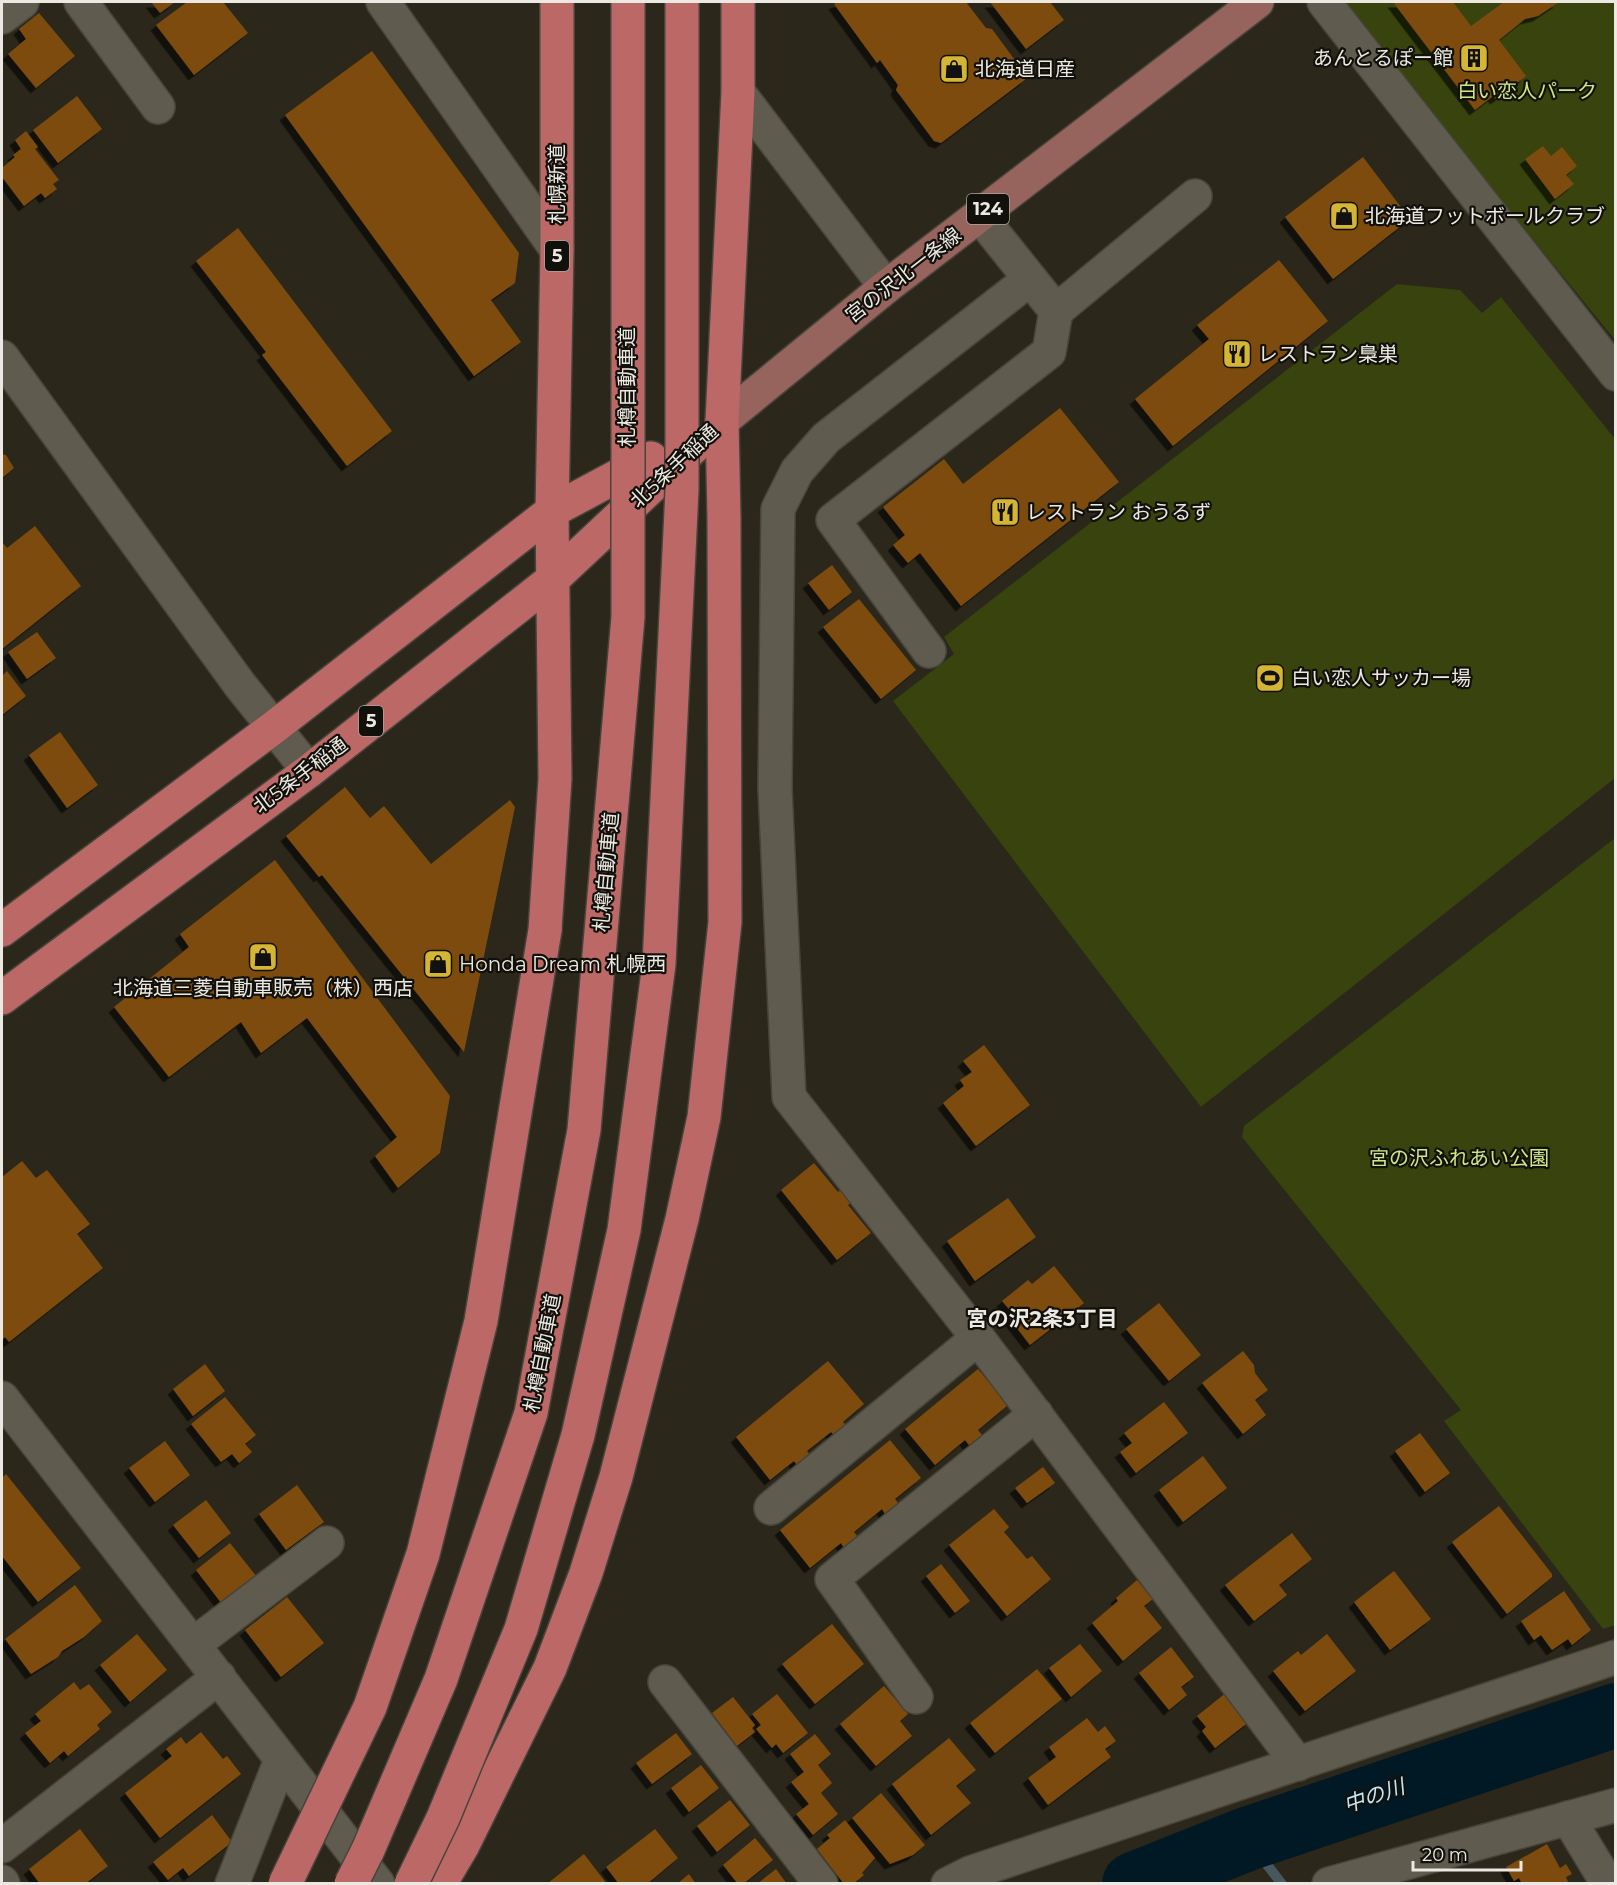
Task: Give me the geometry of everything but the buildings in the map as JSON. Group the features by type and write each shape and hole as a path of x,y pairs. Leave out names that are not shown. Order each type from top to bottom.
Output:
{"highway":[{"name":"札幌新道","path":"552,511 557,250 557,2"},
{"name":"札樽自動車道","path":"351,1884 368,1850 441,1679 531,1413 584,1130 628,617 628,2"},
{"path":"411,1884 443,1818 521,1629 578,1435 624,1230 659,964 682,490 682,2"},
{"path":"440,1884 463,1845 550,1668 585,1573 616,1477 682,1219 704,1117 724,922 722,421 738,92 738,2"},
{"path":"2,930 273,728 552,511 722,421"},
{"name":"北5条手稲通","path":"2,998 309,771 553,579 722,421"},
{"name":"5","path":"552,511 553,579"},
{"path":"285,1884 370,1707 423,1554 481,1321 545,930 555,779 553,579"}],"main road":[{"name":"宮の沢北一条線","path":"722,421 886,287 1257,2"}],"street":[{"path":"2,17 22,2"},
{"path":"81,2 158,107"},
{"path":"383,2 557,250"},
{"path":"1324,2 1616,374"},
{"path":"738,92 886,287"},
{"path":"928,651 833,520 1049,352 1056,311 1195,196"},
{"path":"979,215 1056,311"},
{"path":"1030,279 826,438 797,471 778,509 775,788 789,1096 978,1338 1299,1764"},
{"path":"2,357 233,675 309,771"},
{"path":"771,1508 978,1338"},
{"path":"2,1398 378,1884"},
{"path":"916,1697 832,1579 1036,1414"},
{"path":"194,1644 327,1543"},
{"path":"948,1884 970,1873 1616,1657"},
{"path":"2,1845 219,1677"},
{"path":"665,1682 821,1884"},
{"path":"232,1884 281,1760"},
{"path":"1330,1883 1616,1804"},
{"path":"1568,1818 1608,1884"}],"green space":[{"name":"白い恋人パーク","path":"1339,2 1615,2 1615,340"},
{"name":"白い恋人サッカー場","path":"1397,284 1460,290 1482,313 1501,297 1615,439 1615,778 1201,1107 893,701 954,654 944,637"},
{"name":"宮の沢ふれあい公園","path":"1615,838 1616,1625 1603,1629 1444,1421 1461,1410 1242,1137 1244,1126"}],"waterway":[{"name":"中の川","path":"1134,1884 1247,1839 1616,1715"},
{"path":"1247,1839 1282,1884"}],"place":[{"name":"あんとるぽー館","path":"1474,58"},
{"name":"北海道日産","path":"954,69"},
{"name":"北海道フットボールクラブ","path":"1344,216"},
{"name":"レストラン梟巣","path":"1237,354"},
{"name":"レストラン おうるず","path":"1005,512"},
{"name":"白い恋人サッカー場","path":"1270,678"},
{"name":"北海道三菱自動車販売（株）西店","path":"263,957"},
{"name":"Honda Dream 札幌西","path":"438,964"}],"district":[{"name":"宮の沢2条3丁目","path":"1042,1319"}]}
